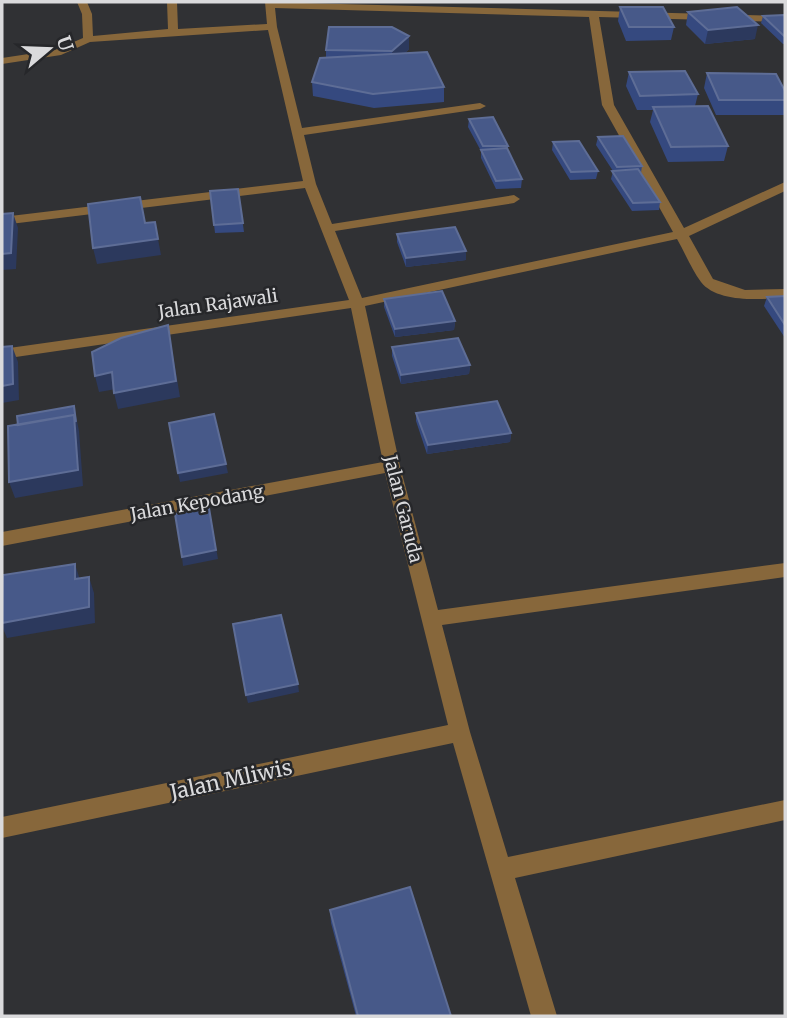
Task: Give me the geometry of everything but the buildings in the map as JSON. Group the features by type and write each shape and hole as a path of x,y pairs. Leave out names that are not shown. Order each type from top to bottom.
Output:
{"street":[{"path":"82,2 87,14 88,39"},
{"path":"172,2 173,32"},
{"path":"270,3 785,19"},
{"name":"Jalan Garuda","path":"270,3 272,27 310,184 357,303 392,466 460,732 544,1016"},
{"path":"593,13 608,105 708,282 725,292 748,296 785,293"},
{"path":"2,61 56,53 78,46 88,39 272,27"},
{"path":"297,132 480,106"},
{"path":"2,221 310,184"},
{"name":"Jalan Rajawali","path":"2,354 357,303 682,234 785,186"},
{"path":"326,229 514,199"},
{"name":"Jalan Kepodang","path":"2,539 392,466"},
{"path":"431,619 785,570"},
{"name":"Jalan Mliwis","path":"2,828 460,732"},
{"path":"499,870 785,810"}]}
